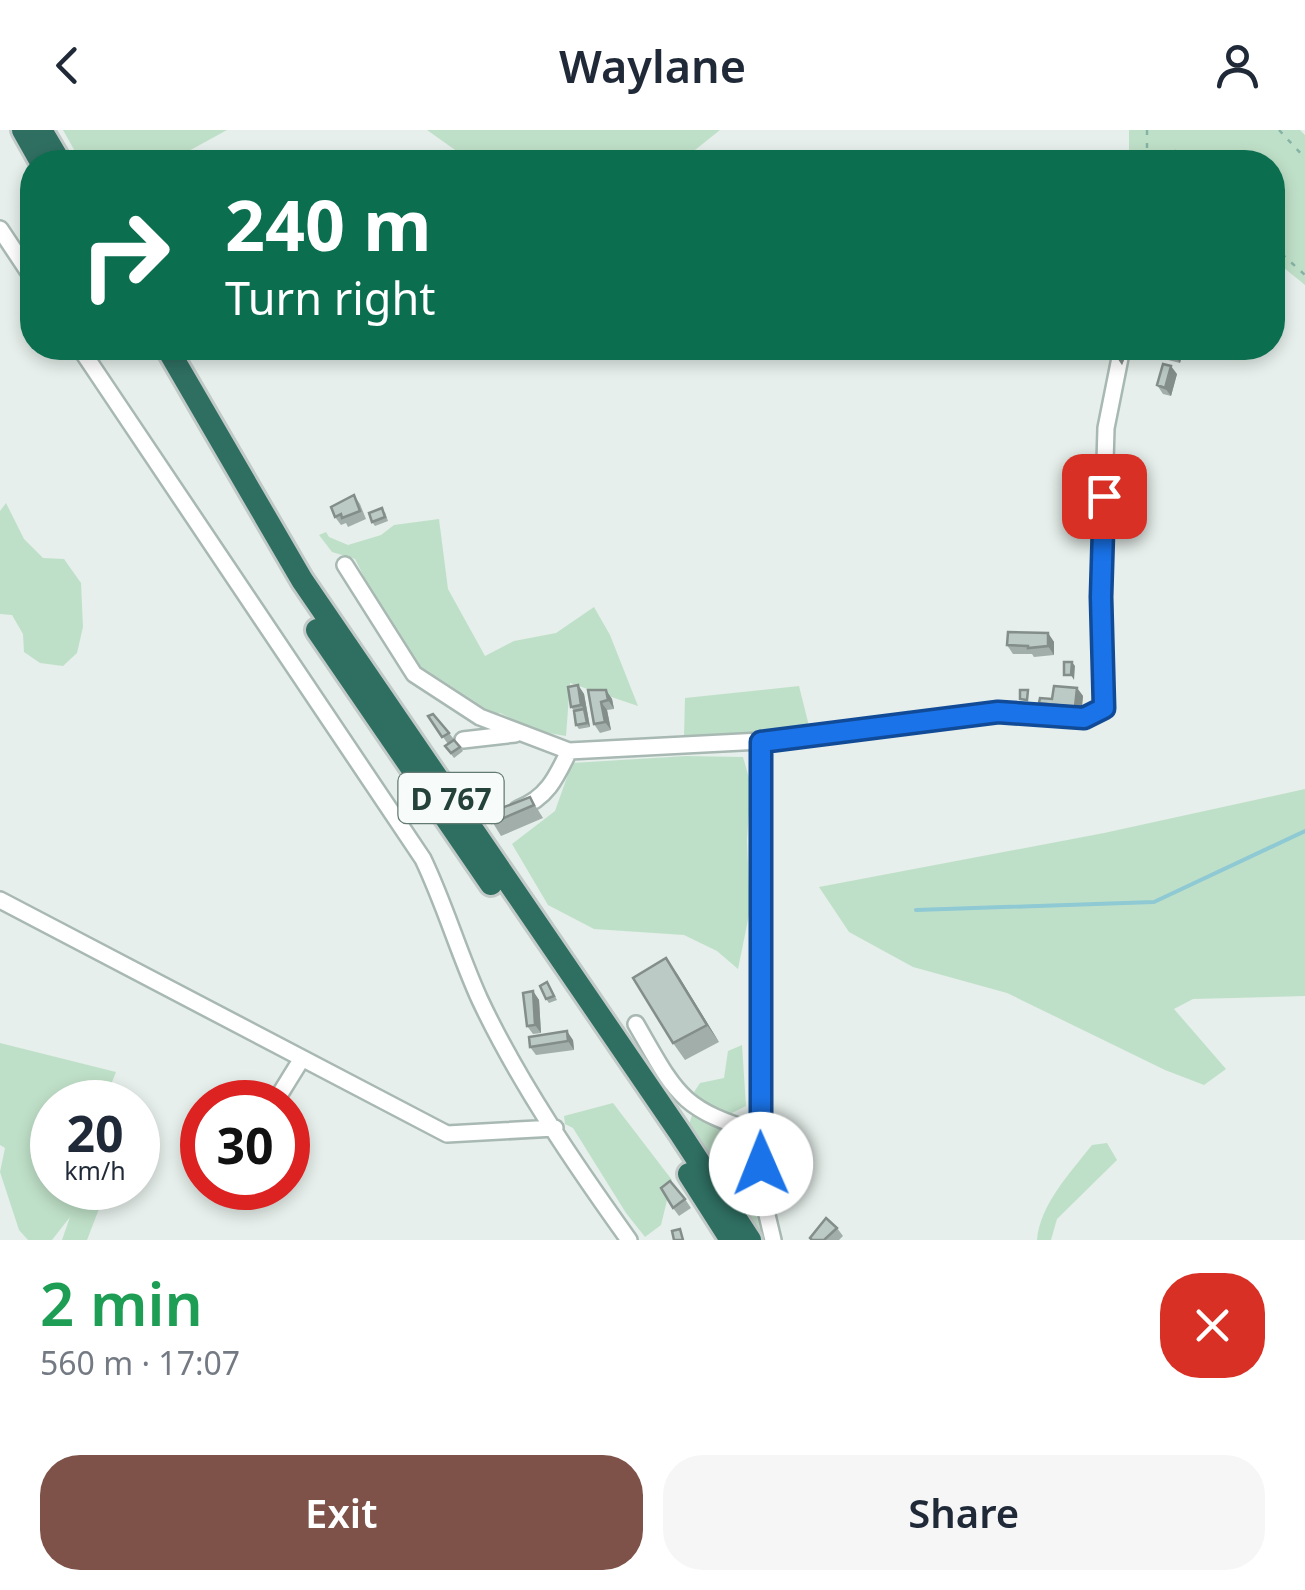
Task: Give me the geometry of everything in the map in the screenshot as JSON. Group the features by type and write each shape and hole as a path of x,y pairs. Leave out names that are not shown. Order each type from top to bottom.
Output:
{"highway":[{"name":"D 767","path":"155,360 296,599 732,1240"},
{"name":"D 767","path":"173,360 312,594 750,1240"}],"street":[{"path":"0,229 20,260"},
{"path":"88,360 424,859 479,997 506,1051 630,1240"},
{"path":"345,564 414,674 480,718 568,751 761,742 998,712 1084,718 1104,708 1101,597 1106,428 1120,360"},
{"path":"463,740 519,734"},
{"path":"761,742 760,1133 762,1194 773,1240"},
{"path":"512,812 552,787 568,751"},
{"path":"0,900 447,1134 555,1128"},
{"path":"636,1024 674,1090 711,1118 760,1133"},
{"path":"289,1080 302,1060"}],"path":[{"path":"1280,130 1305,158"},
{"path":"1285,256 1305,274"}],"green space":[{"path":"63,130 227,130 191,150 74,150"},
{"path":"427,130 720,130 695,150 455,150"},
{"path":"1129,130 1300,130 1305,135 1305,285 1285,269 1285,150 1129,150"},
{"path":"6,503 24,539 43,558 64,559 81,583 83,627 77,653 63,666 40,663 24,652 23,634 12,615 0,614 0,511"},
{"path":"439,519 448,589 485,656 514,641 556,633 594,607 610,635 638,706 570,683 566,736 537,731 500,713 494,714 414,662 383,614 355,559 332,552 319,535 326,532 348,545 381,535 394,525"},
{"path":"799,686 809,726 758,735 684,736 685,698"},
{"path":"743,757 751,785 747,840 750,910 738,969 717,951 684,935 594,929 548,905 512,844 555,811 572,763"},
{"path":"1305,789 1305,996 1193,999 1174,1009 1226,1069 1204,1085 1007,993 913,967 849,932 819,887 1104,833"},
{"path":"0,1043 116,1072 113,1080 30,1080 30,1210 99,1210 87,1240 62,1240 70,1217 52,1240 28,1240 19,1230 0,1172 5,1148 0,1145"},
{"path":"742,1045 746,1106 730,1114 707,1104 694,1092 700,1083 724,1078 728,1051"},
{"path":"613,1103 672,1180 661,1225 645,1237 573,1128 565,1124 564,1116"},
{"path":"692,1115 725,1131 750,1151 751,1199 762,1235 689,1125"},
{"path":"1107,1143 1117,1160 1057,1219 1051,1240 1037,1240 1044,1214 1066,1177 1092,1145"}],"building":[{"path":"1163,364 1171,366 1165,388 1157,385"},
{"path":"354,495 360,511 335,517 331,507"},
{"path":"382,508 385,517 372,522 369,513"},
{"path":"1008,632 1048,633 1048,646 1007,645"},
{"path":"1064,662 1072,662 1071,675 1064,675"},
{"path":"578,685 581,705 571,707 568,687"},
{"path":"1054,686 1077,688 1075,707 1039,703 1040,698 1052,699"},
{"path":"588,690 606,690 608,700 601,702 605,722 594,724"},
{"path":"1020,690 1028,690 1027,700 1020,699"},
{"path":"584,709 587,723 576,725 574,711"},
{"path":"433,714 449,733 442,737 428,716"},
{"path":"454,740 460,747 451,753 445,746"},
{"path":"484,779 481,786 494,811 530,797 534,805 492,823 469,784"},
{"path":"666,958 707,1025 673,1043 633,978"},
{"path":"547,982 554,996 546,999 540,986"},
{"path":"533,991 535,1025 527,1026 523,993"},
{"path":"567,1031 568,1041 530,1047 529,1037"},
{"path":"670,1181 685,1199 673,1208 661,1188"},
{"path":"826,1218 837,1228 824,1240 812,1240 810,1238"},
{"path":"680,1229 683,1240 674,1240 672,1231"}],"waterway":[{"path":"916,910 1154,902 1305,831"}],"route":[{"path":"761,1164 761,742 998,712 1084,718 1104,708 1104,496"}]}
